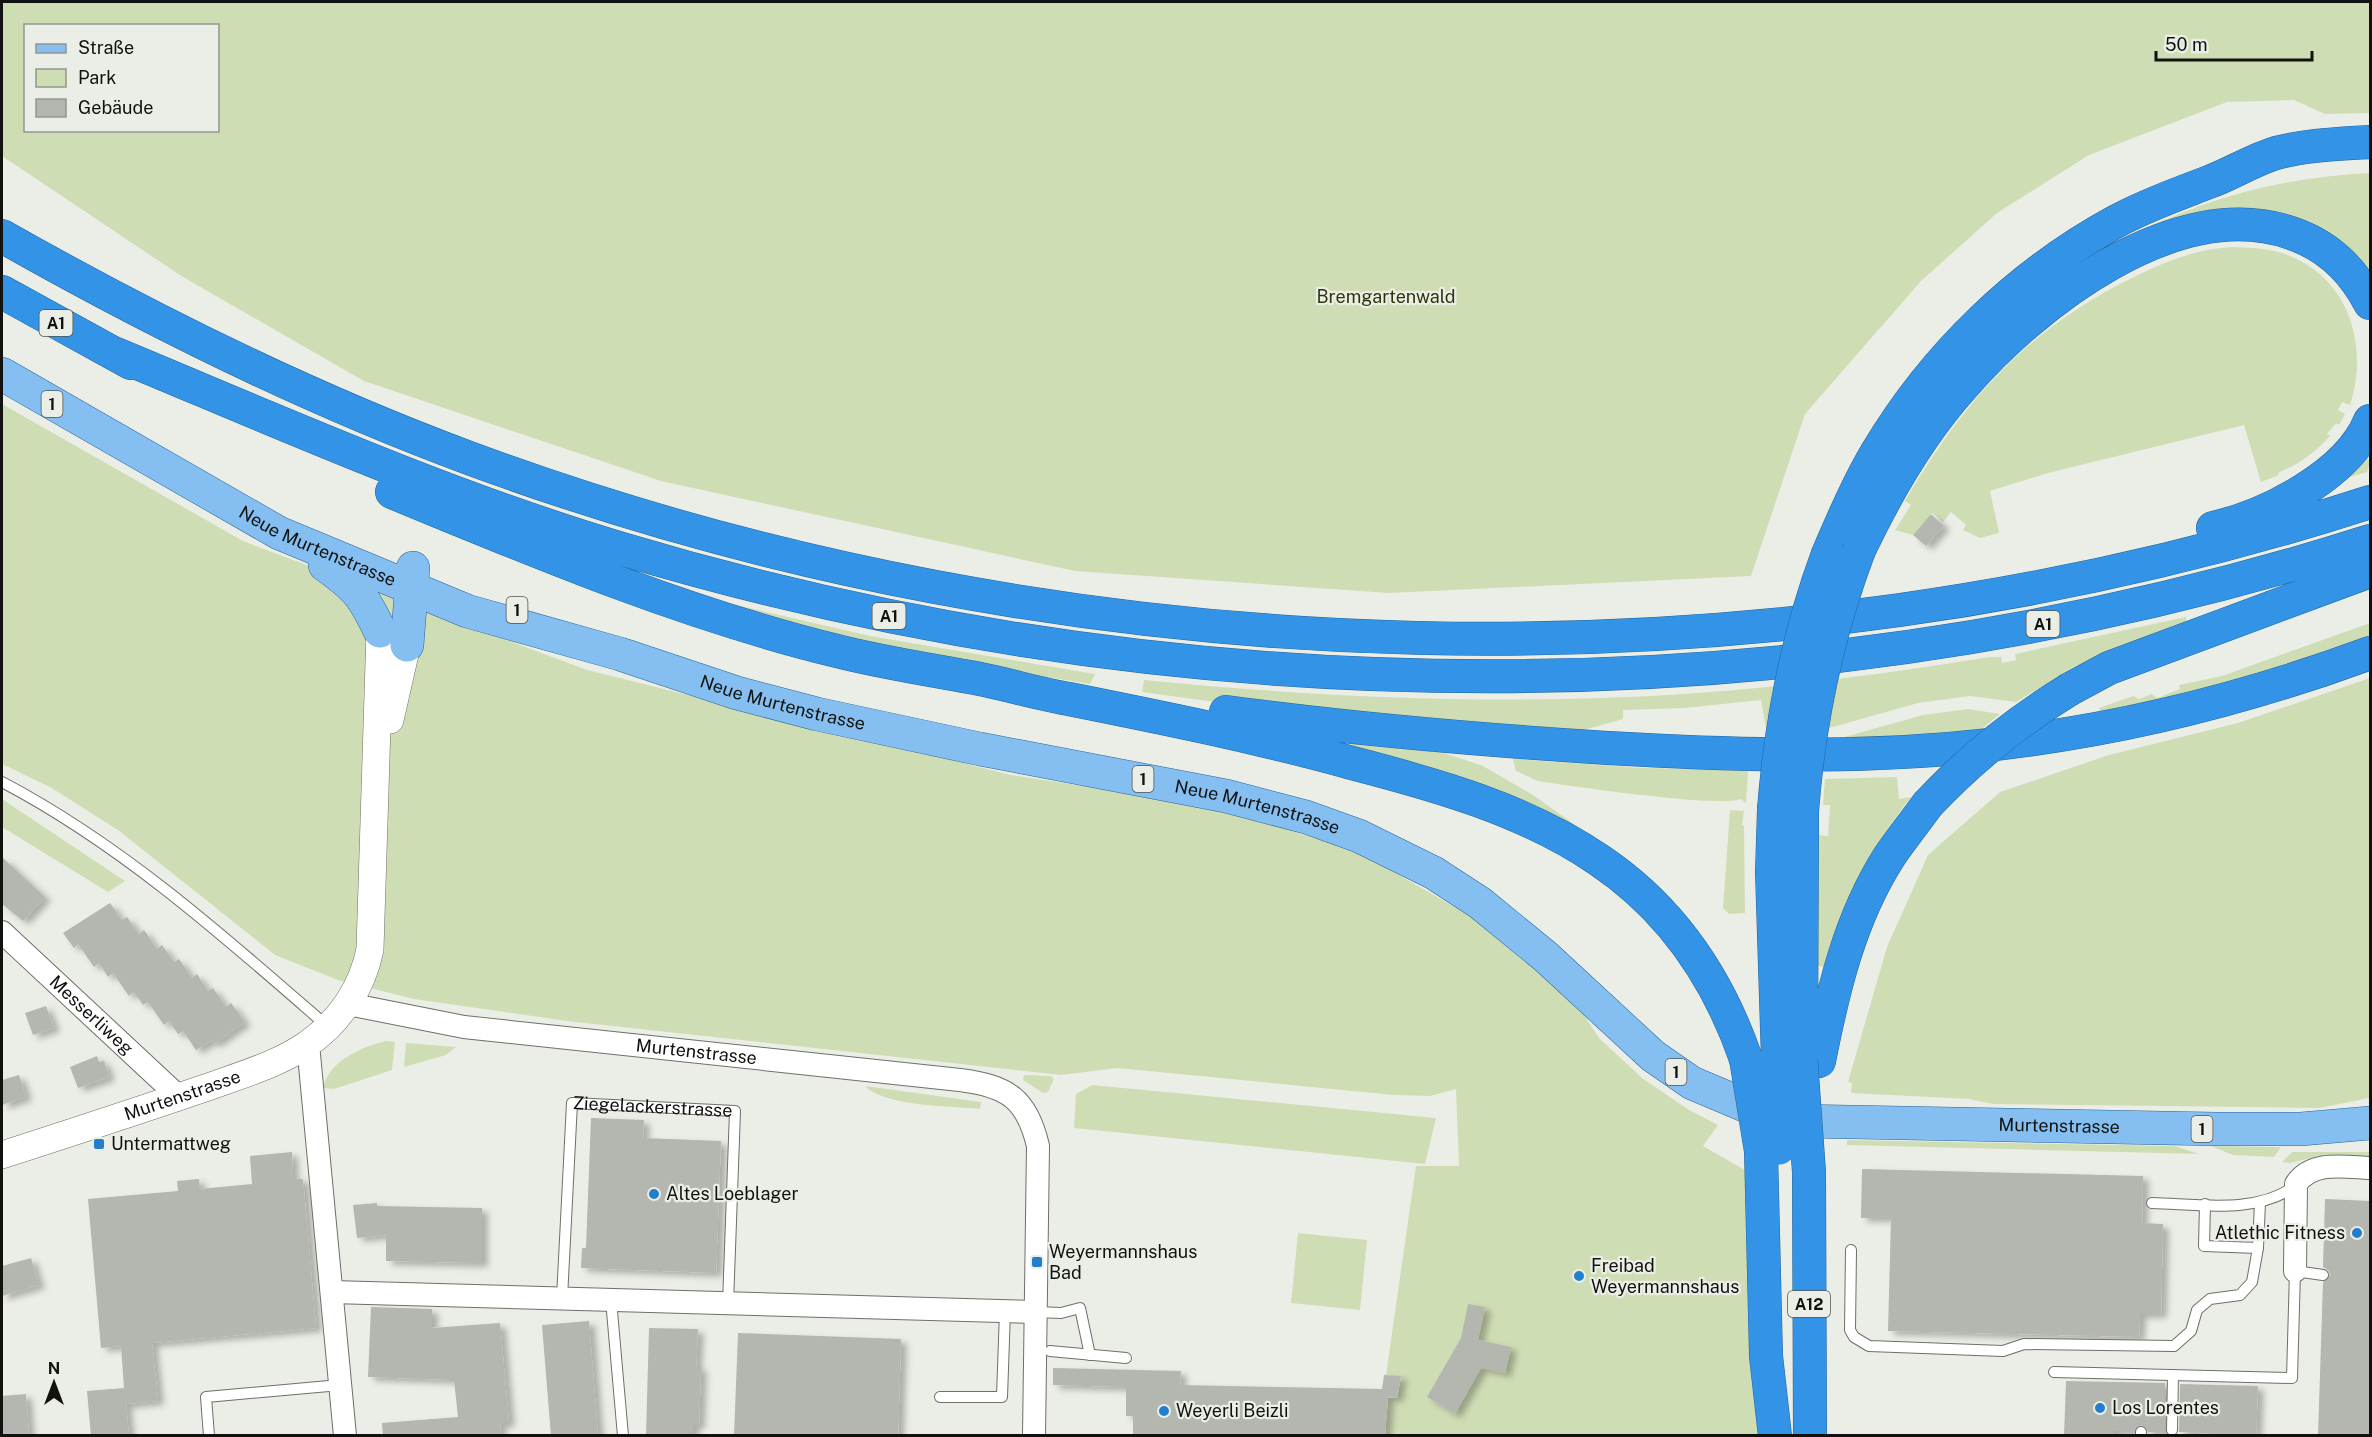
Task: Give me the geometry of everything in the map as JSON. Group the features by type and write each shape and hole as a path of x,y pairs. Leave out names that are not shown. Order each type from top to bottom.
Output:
{"highway":[{"path":"1843,552 1878,451 1941,364 1981,321 2022,284 2067,251 2117,220 2168,196 2211,181 2275,153 2370,142"},
{"path":"2211,181 2333,161 2370,159"},
{"path":"1800,1060 1772,872 1788,810 1791,679 1802,630 1843,552 1930,425 1963,385 2024,326 2092,276 2143,247 2183,231 2216,224 2245,223 2275,227 2303,237 2326,250 2346,267 2370,303"},
{"name":"A1","path":"2,236 97,289 235,359 354,412 474,460 632,512 727,539 833,565 965,593 1198,625 1299,633 1465,639 1634,635 1768,625 1873,613 2073,580 2235,543 2370,502"},
{"name":"A1","path":"2,292 111,352 463,496 567,532 676,565 847,608 958,630 1125,655 1251,668 1351,674 1521,677 1634,673 1767,664 1940,642 2103,612 2264,573 2370,541"},
{"path":"111,352 212,408 357,478 612,578 780,636 894,664 1185,722 1323,755 1459,794 1529,821 1600,861 1659,910 1686,940 1722,999 1746,1059 1761,1151 1766,1356 1777,1436"},
{"path":"2015,590 2094,554 2233,524 2282,501 2334,468 2353,450 2370,421"},
{"path":"1777,1436 1780,1219 1800,1060 1862,908 1889,857 1927,805 1958,772 2000,735 2070,689 2109,668 2370,571"},
{"path":"2276,606 2370,589"},
{"path":"983,680 1068,688 1338,726 1446,736 1683,752 1868,753 2023,741 2142,720 2261,689 2370,653"},
{"name":"A12","path":"1800,1060 1809,1172 1810,1436"}],"main road":[{"name":"Neue Murtenstrasse","path":"2,374 279,533 620,654 737,693 818,714 980,749 1226,796 1297,814 1359,836 1434,873 1480,903 1539,950 1653,1056 1692,1083 1749,1107"},
{"name":"Neue Murtenstrasse","path":"162,465 467,610 620,654"},
{"path":"279,533 356,587 394,638"},
{"path":"394,638 388,604 408,580"},
{"path":"394,638 467,610"},
{"name":"Murtenstrasse","path":"1749,1107 1799,1121 2217,1129 2301,1128 2370,1123"}],"street":[{"name":"Murtenstrasse","path":"2,1155 179,1097 273,1061 308,1044 348,1004 361,982 370,949 377,792 394,638"},
{"name":"Messerliweg","path":"2,932 179,1097"},
{"name":"Murtenstrasse","path":"348,1004 464,1027 982,1083 1015,1098 1030,1122 1039,1163 1036,1312"},
{"path":"308,1044 345,1436"},
{"path":"2295,1271 2296,1184 2305,1173 2323,1167 2370,1168"},
{"path":"332,1292 1036,1312 1034,1436"}],"lane":[{"path":"2,782 42,803 110,847 211,927 328,1026"},
{"name":"Ziegelackerstrasse","path":"562,1298 572,1103 735,1111 728,1304"},
{"path":"1799,1121 1802,1326 1810,1436"},
{"path":"2152,1203 2260,1202 2284,1194 2296,1184"},
{"path":"1851,1250 1849,1323 1854,1337 1860,1342 1881,1348 2003,1351 2024,1344 2174,1346 2191,1331 2198,1310 2210,1299 2241,1295 2252,1282 2258,1248 2260,1202"},
{"path":"2205,1204 2204,1246 2258,1248"},
{"path":"2054,1372 2143,1378 2173,1375 2292,1378 2295,1271 2323,1275"},
{"path":"611,1300 623,1436"},
{"path":"1036,1312 1061,1312 1080,1308 1090,1355"},
{"path":"940,1397 1002,1397 1005,1311"},
{"path":"1050,1351 1126,1358"},
{"path":"2172,1430 2173,1375"},
{"path":"209,1436 206,1397 340,1385"}],"green space":[{"name":"Bremgartenwald","path":"2,2 2370,2 2370,113 2325,114 2294,100 2227,102 2089,155 1997,213 1921,281 1805,414 1751,576 1389,593 1075,571 661,481 364,381 183,277 2,156"},
{"path":"2370,173 2370,283 2328,240 2119,242 2179,214 2241,193 2304,180"},
{"path":"2231,247 2276,251 2311,267 2327,281 2350,318 2357,361 2350,405 2342,402 2338,410 2345,414 2339,425 2336,423 2327,434 2330,436 2312,453 2278,473 2279,475 2261,482 2244,425 2048,473 1990,491 1999,533 1980,538 1963,530 1966,525 1951,512 1943,522 1932,513 1913,535 1895,530 1911,505 1905,501 1951,431 2002,370 2031,344 2098,296 2147,271 2194,253"},
{"path":"2,404 243,541 587,670 1011,775 1201,804 1357,851 1493,929 1573,998 1599,1038 1642,1078 1689,1110 1718,1125 1703,1146 1757,1177 1761,1435 1385,1435 1388,1398 1397,1398 1401,1377 1386,1375 1416,1166 1459,1166 1456,1089 1430,1096 1394,1095 1117,1068 1061,1075 567,1021 414,999 338,980 275,955 118,830 50,787 2,764"},
{"path":"2366,457 2370,462 2367,472 2333,482"},
{"path":"741,606 870,636 1095,674 1090,684 936,659 739,611"},
{"path":"2186,617 2186,622 2073,667 2016,702 1970,696 1918,703 1769,745 1761,700 1685,708 1623,710 1623,719 1559,737 1273,710 1142,692 1144,680 1315,694 1429,698 1602,698 1699,693 1845,678 1990,657 2001,657 2002,663 2016,660 2015,654"},
{"path":"2370,623 2370,637 2326,655 2285,664 2279,672 2101,714 2099,708 2133,696 2139,699 2152,694 2157,698 2180,689 2179,685 2222,676"},
{"path":"2370,678 2370,1098 2319,1108 1993,1104 1969,1099 1851,1093 1852,1083 1848,1082 1887,947 1928,855 2000,792 2109,755 2238,723"},
{"path":"1968,709 2000,714 1969,739 1830,741 1923,715"},
{"path":"1312,738 1398,747 1400,751 1402,748 1438,751 1483,766 1533,795 1612,851 1669,904"},
{"path":"1513,759 1643,768 1748,770 1746,803 1741,799 1704,801 1676,799 1538,781 1516,771"},
{"path":"1897,777 1899,799 1911,797 1870,856 1848,899 1824,967 1818,966 1818,835 1828,836 1830,805 1823,805 1825,779"},
{"path":"2,799 125,881 108,892 2,827"},
{"path":"1730,810 1744,811 1742,825 1744,826 1745,913 1729,914 1723,908"},
{"path":"386,1041 395,1042 392,1070 334,1089 323,1088 332,1070 347,1057 366,1047"},
{"path":"406,1043 456,1047 446,1055 404,1067"},
{"path":"1024,1075 1051,1076 1054,1079 1048,1092 1043,1093 1023,1080"},
{"path":"1092,1085 1436,1118 1425,1164 1074,1128 1076,1094"},
{"path":"865,1086 981,1102 980,1109 903,1102 875,1093"},
{"path":"1847,1140 2175,1146 2199,1154 1847,1145"},
{"path":"2211,1146 2281,1147 2274,1157 2233,1155"},
{"path":"2292,1152 2370,1152 2370,1158 2318,1156 2290,1163 2282,1162"},
{"path":"1298,1233 1367,1240 1360,1310 1291,1303"}],"building":[{"path":"1931,514 1944,526 1926,546 1913,535"},
{"path":"2,857 45,897 23,921 2,904"},
{"path":"110,903 122,920 127,917 139,934 144,930 157,949 162,945 174,962 179,959 192,978 197,974 208,991 213,988 226,1007 231,1003 245,1022 214,1044 212,1040 196,1050 183,1031 178,1034 169,1021 164,1025 148,1002 143,1005 134,992 129,996 113,973 108,977 99,963 94,967 78,944 74,948 63,933"},
{"path":"46,1006 54,1028 33,1035 25,1013"},
{"path":"97,1056 99,1062 104,1061 109,1077 78,1088 70,1067"},
{"path":"19,1075 26,1097 2,1105 2,1080"},
{"name":"Altes Loeblager","path":"591,1118 644,1120 643,1138 721,1141 716,1273 581,1268 582,1248 586,1248"},
{"path":"292,1152 293,1178 303,1179 316,1328 152,1343 158,1401 126,1404 129,1436 91,1436 87,1391 124,1388 121,1346 101,1348 88,1199 178,1191 177,1181 199,1179 200,1189 252,1184 250,1156"},
{"path":"1862,1169 2143,1176 2142,1223 2163,1224 2161,1314 2140,1314 2139,1337 1888,1331 1891,1218 1861,1218"},
{"path":"2325,1199 2370,1201 2370,1436 2318,1436 2323,1282 2330,1275 2323,1267"},
{"path":"377,1203 377,1206 482,1208 482,1263 386,1261 386,1235 357,1238 353,1205"},
{"path":"31,1258 39,1285 2,1296 2,1266"},
{"path":"1468,1304 1485,1307 1478,1340 1511,1347 1505,1373 1481,1368 1455,1414 1427,1397 1461,1338"},
{"path":"371,1307 432,1309 432,1328 500,1323 509,1423 500,1423 501,1436 383,1436 382,1423 458,1417 454,1380 368,1377"},
{"path":"589,1321 598,1436 551,1436 542,1325"},
{"path":"649,1328 698,1329 696,1367 701,1367 699,1425 693,1425 693,1436 646,1436"},
{"path":"738,1333 901,1339 898,1436 734,1436"},
{"path":"1053,1368 1181,1371 1180,1385 1382,1389 1384,1375 1401,1376 1397,1398 1388,1397 1385,1436 1133,1436 1133,1416 1126,1416 1126,1387 1053,1385"},
{"path":"2066,1381 2165,1383 2165,1432 2148,1432 2145,1426 2140,1425 2134,1431 2114,1431 2114,1436 2064,1436"},
{"path":"2180,1384 2258,1386 2256,1436 2179,1432"},
{"path":"26,1394 29,1436 2,1436 2,1396"}],"place":[{"name":"Untermattweg","path":"99,1144"},
{"name":"Altes Loeblager","path":"654,1194"},
{"name":"Atlethic Fitness","path":"2357,1233"},
{"name":"Weyermannshaus Bad","path":"1037,1262"},
{"name":"Freibad Weyermannshaus","path":"1579,1276"},
{"name":"Los Lorentes","path":"2100,1408"},
{"name":"Weyerli Beizli","path":"1164,1411"}]}
